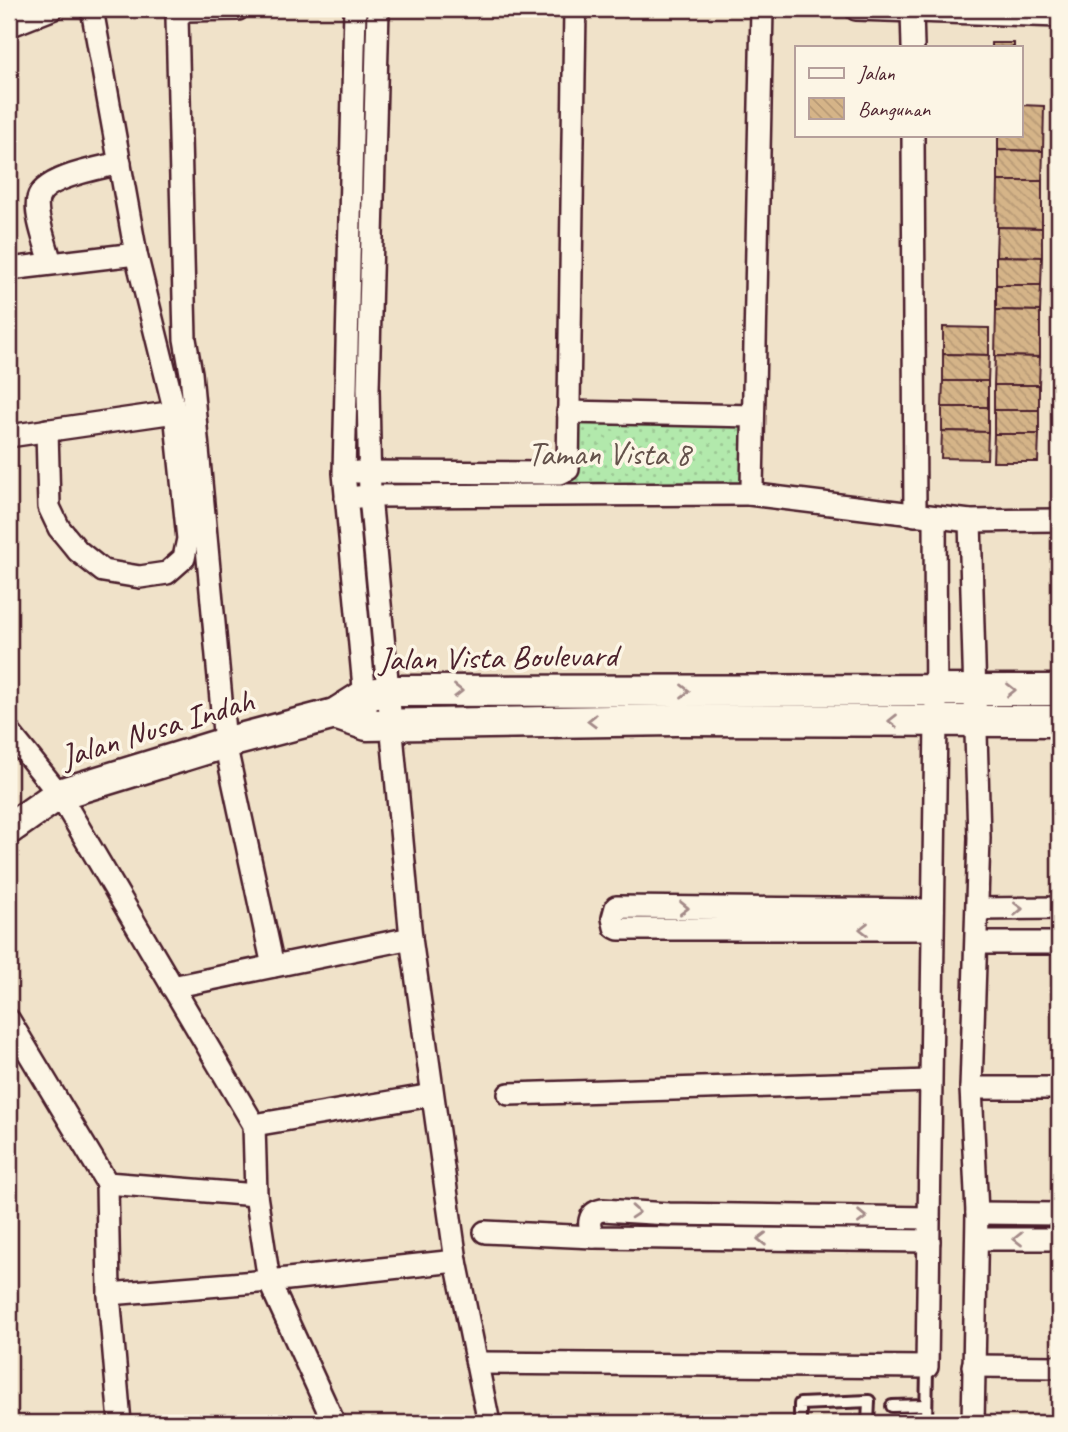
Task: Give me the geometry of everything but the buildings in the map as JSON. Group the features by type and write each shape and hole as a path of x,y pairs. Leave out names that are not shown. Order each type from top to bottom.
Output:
{"street":[{"path":"9,26 48,9"},
{"path":"47,430 49,508 59,528 78,551 103,571 140,577 167,573 184,558 188,539 175,411 136,254 92,9"},
{"path":"239,9 186,10 177,17 185,339 191,373 225,743 273,966"},
{"path":"355,9 344,473 377,693"},
{"path":"378,9 368,389 379,724 456,1261 489,1423"},
{"path":"344,473 565,472 568,469 575,9"},
{"path":"749,494 752,486 761,9"},
{"path":"856,9 1059,16"},
{"path":"912,10 913,46"},
{"path":"477,1363 927,1367 936,690 925,516 913,136"},
{"path":"51,263 37,208 38,197 43,188 63,178 120,163"},
{"path":"9,269 136,254"},
{"path":"9,436 175,411"},
{"path":"568,412 753,416"},
{"path":"346,498 749,494 970,521 1059,520"},
{"path":"970,521 977,720 977,943 971,1088 977,1213 973,1423"},
{"name":"Jalan Vista Boulevard","path":"335,714 377,693 1059,690"},
{"name":"Jalan Nusa Indah","path":"9,829 59,794 225,743 335,714"},
{"name":"Jalan Vista Boulevard","path":"335,714 379,724 675,720 1059,721"},
{"path":"9,732 59,794 254,1125 256,1195 269,1281 334,1423"},
{"path":"616,907 932,920 619,929 615,927 613,918 616,907"},
{"path":"977,909 1059,908"},
{"path":"173,987 411,938"},
{"path":"977,943 1059,943"},
{"path":"9,1020 107,1183 109,1294 120,1423"},
{"path":"509,1094 930,1081"},
{"path":"971,1088 1059,1088"},
{"path":"254,1125 432,1095"},
{"path":"107,1183 256,1195"},
{"path":"594,1237 589,1230 590,1218 602,1210 669,1214 929,1218"},
{"path":"977,1213 1059,1214"},
{"path":"485,1232 594,1237 929,1241"},
{"path":"977,1239 1059,1239"},
{"path":"109,1294 269,1281 456,1261"},
{"path":"973,1366 1059,1367"}],"lane":[{"path":"926,1423 927,1367"},
{"path":"800,1423 800,1404 869,1401 868,1423"},
{"path":"892,1406 926,1405"}],"green space":[{"name":"Taman Vista 8","path":"568,412 753,416 749,494 568,495"}]}
